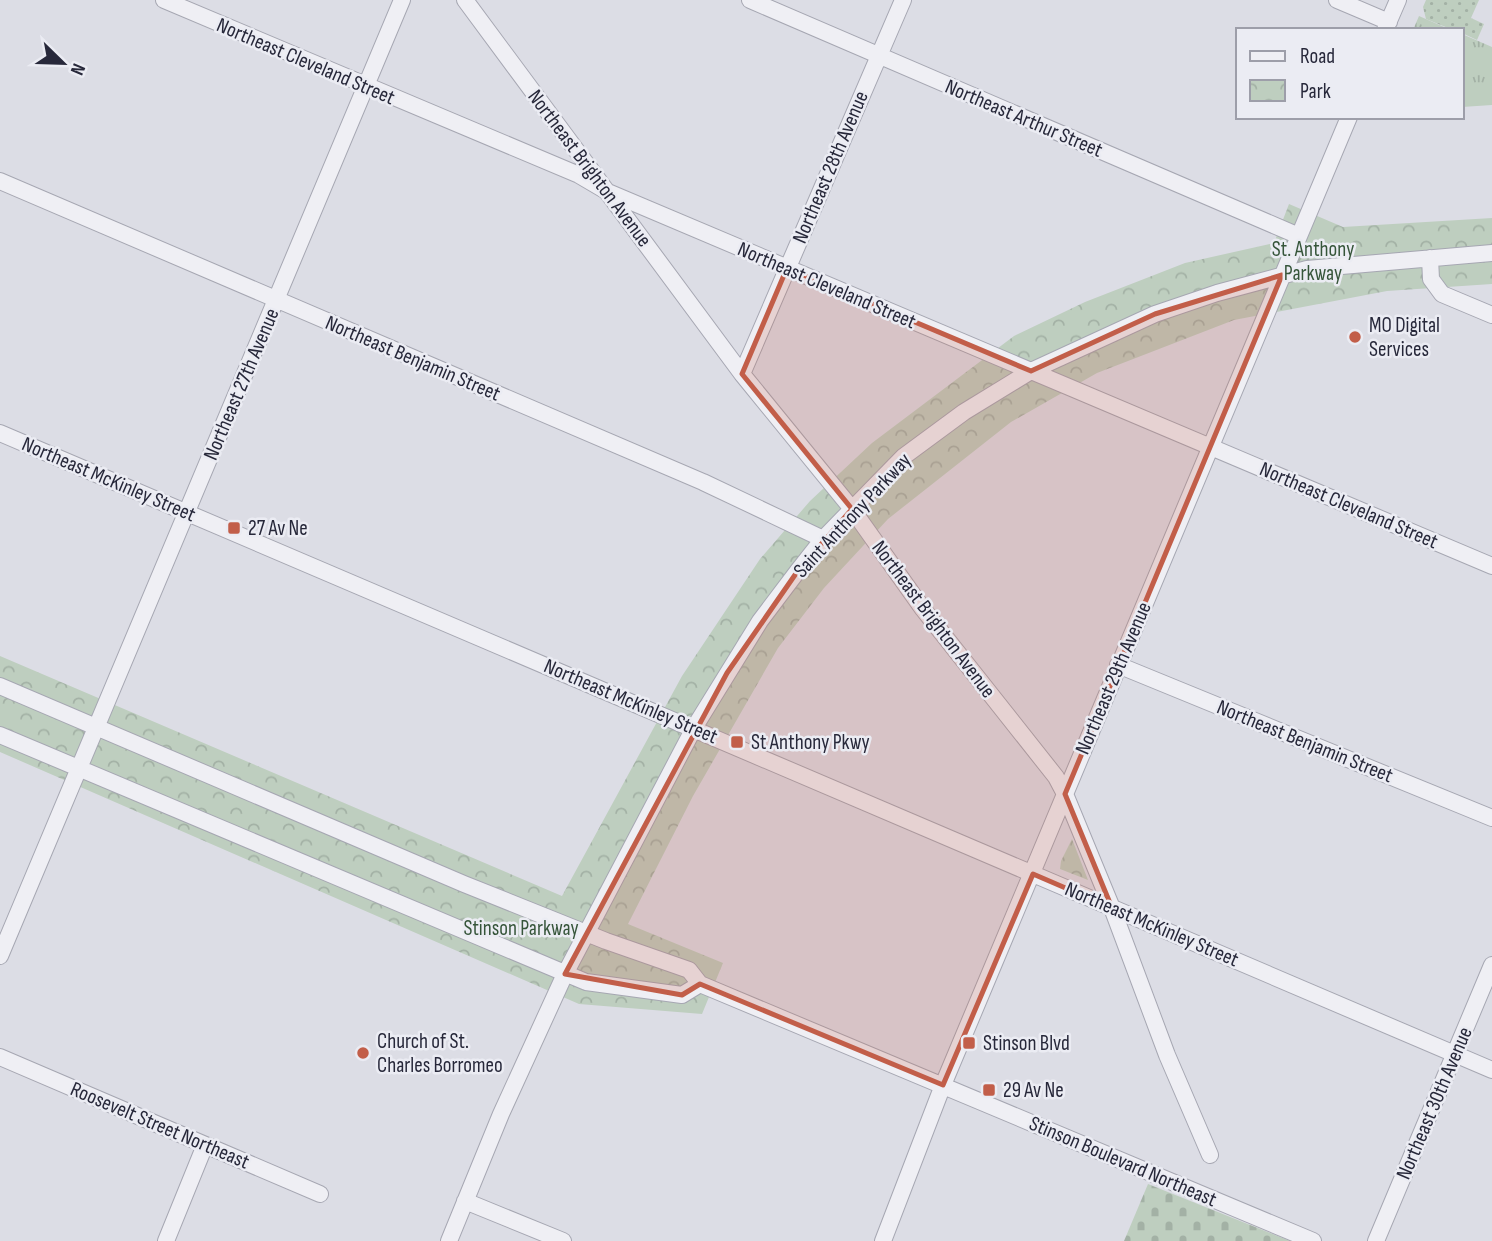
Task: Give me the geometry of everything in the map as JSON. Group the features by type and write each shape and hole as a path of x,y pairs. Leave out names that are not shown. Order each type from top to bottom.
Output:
{"street":[{"name":"Northeast Cleveland Street","path":"164,0 579,175 608,192 1492,566"},
{"name":"Northeast 27th Avenue","path":"0,956 402,0"},
{"name":"Northeast Brighton Avenue","path":"465,0 742,373 852,509 923,609 1056,777 1112,908 1167,1055 1210,1156"},
{"name":"Northeast Arthur Street","path":"750,0 1299,236"},
{"name":"Northeast 28th Avenue","path":"742,373 902,0"},
{"path":"1337,0 1387,26 1398,0"},
{"name":"Northeast 29th Avenue","path":"883,1241 943,1085 1348,119"},
{"name":"Northeast Benjamin Street","path":"0,181 703,482 823,539"},
{"name":"Saint Anthony Parkway","path":"449,1241 501,1114 565,974 694,728 760,621 823,539 903,457 964,412 1031,371 1155,314 1307,269 1492,253"},
{"path":"1430,258 1431,279 1442,293 1492,315"},
{"name":"Northeast McKinley Street","path":"0,433 1492,1070"},
{"name":"Northeast Benjamin Street","path":"1118,665 1492,818"},
{"path":"0,687 587,934"},
{"path":"0,734 586,982 682,995 700,984"},
{"name":"Stinson Boulevard Northeast","path":"587,934 689,970 700,984 1313,1241"},
{"name":"Northeast 30th Avenue","path":"1376,1241 1492,964"},
{"name":"Roosevelt Street Northeast","path":"0,1056 320,1194"},
{"path":"166,1241 205,1145"},
{"path":"465,1201 563,1241"}],"highlighted area":[{"path":"787,268 1031,371 1155,314 1282,275 1065,794 1112,908 1033,874 943,1085 700,984 682,995 565,974 727,673 797,572 852,509 742,374"}],"green space":[{"path":"1426,0 1479,0 1471,18 1484,24 1477,40 1464,34 1464,28 1448,28 1426,19 1423,7"},
{"path":"1419,16 1446,28 1414,28"},
{"path":"1464,35 1492,47 1492,105 1464,107"},
{"path":"1289,204 1343,227 1492,218 1492,284 1387,291 1234,320 1097,373 1011,422 888,519 824,588 778,648 693,796 628,924 723,963 702,1014 579,1004 0,752 0,656 562,896 682,676 760,559 810,501 872,443 1014,336 1085,302 1185,263 1274,243"},
{"path":"1072,839 1088,880 1060,869"},
{"path":"1148,1184 1290,1241 1124,1241"}],"place":[{"name":"MO Digital Services","path":"1355,337"},
{"name":"27 Av Ne","path":"234,528"},
{"name":"St Anthony Pkwy","path":"737,742"},
{"name":"Stinson Blvd","path":"969,1043"},
{"name":"Church of St. Charles Borromeo","path":"363,1053"},
{"name":"29 Av Ne","path":"989,1090"}],"park label":[{"name":"St. Anthony Parkway","path":"1313,261"},
{"name":"Stinson Parkway","path":"521,928"}]}
